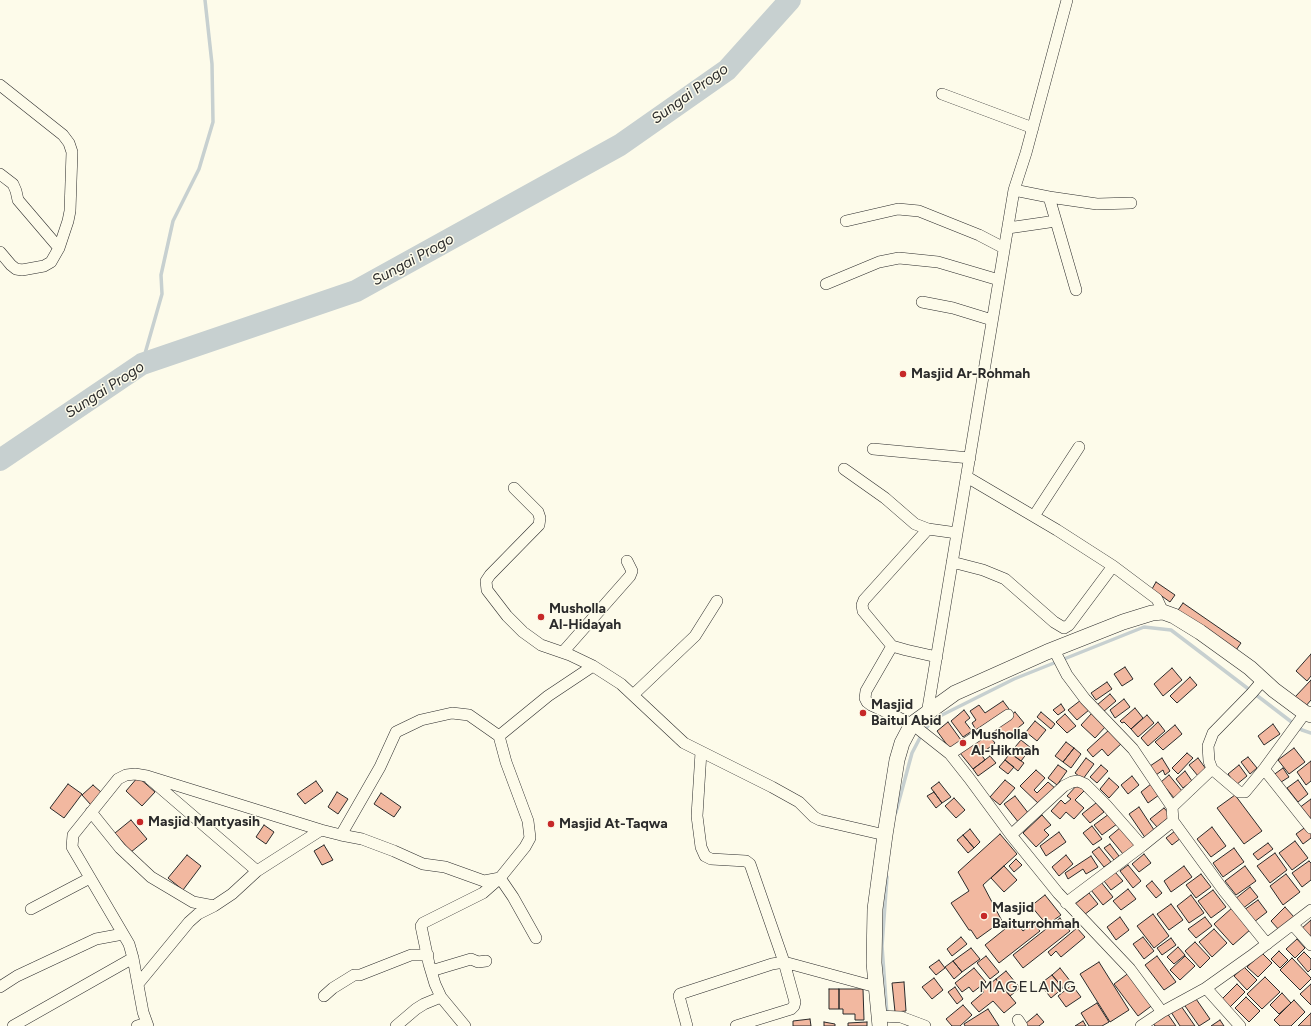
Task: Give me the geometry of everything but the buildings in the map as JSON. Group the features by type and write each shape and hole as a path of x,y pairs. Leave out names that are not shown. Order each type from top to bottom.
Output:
{"main road":[{"path":"884,1019 876,987 874,963 875,909 897,760 902,743 914,726 927,714 956,693 1056,654 1123,622 1152,613 1163,612 1185,622 1250,668 1262,681 1307,714"}],"street":[{"path":"927,714 1014,190 1033,128 1067,0"},
{"path":"0,85 64,135 72,152 70,210 68,222 59,248 51,262 44,266 28,270 16,269 0,252"},
{"path":"942,94 1033,128"},
{"path":"0,174 13,184 18,200 59,248"},
{"path":"1014,190 1097,204 1131,203"},
{"path":"1049,197 1076,290"},
{"path":"846,221 898,209 919,211 979,235 1004,248"},
{"path":"1008,228 1056,221"},
{"path":"826,284 879,262 899,258 938,262 999,280"},
{"path":"922,302 948,307 992,320"},
{"path":"1034,516 1080,447"},
{"path":"874,449 970,458"},
{"path":"844,469 885,498 914,524 928,529 957,533"},
{"path":"966,477 1034,516 1114,566 1157,599 1163,612"},
{"path":"514,488 538,512 540,518 539,525 490,574 486,581 487,590 507,616 524,632 540,645 563,652 594,666 621,684 684,743 799,802 814,817 820,820 885,835"},
{"path":"928,529 864,600 862,605 863,611 892,646 937,657"},
{"path":"563,652 630,576 632,571 627,561"},
{"path":"952,562 983,570 1004,579 1054,622 1064,628 1069,625 1114,566"},
{"path":"633,695 694,636 717,601"},
{"path":"892,646 866,691 865,698 871,705 914,726 950,754 1011,836 1066,903 1130,969 1162,1012"},
{"path":"1056,654 1067,675 1085,699 1133,749 1172,807 1174,821 1224,891 1267,944"},
{"path":"500,736 548,696 594,666"},
{"path":"1262,681 1213,733 1208,746 1209,761 1212,769 1239,792 1245,792 1307,714"},
{"path":"341,835 380,767 396,732 421,720 452,713 469,715 500,736 506,762 528,820 530,838 525,847 500,878 483,893 423,923 421,926 431,971 442,997 465,1026"},
{"path":"950,754 1008,715"},
{"path":"701,752 697,816 701,847 705,856 711,859 746,861 750,864 784,962 795,1002 792,1009 736,1026"},
{"path":"1172,807 1212,769"},
{"path":"1264,769 1311,828"},
{"path":"144,1025 134,958 129,944 72,847 73,835 118,779 126,775 135,774 147,776 321,830 362,839 423,864 445,867 484,881 500,878"},
{"path":"147,776 257,871"},
{"path":"1011,836 1064,786 1078,781 1085,784 1106,805 1142,846"},
{"path":"91,812 120,848 151,877 193,902 214,906"},
{"path":"1066,903 1174,821"},
{"path":"138,984 189,922 198,914 214,906 232,894 257,871 321,830"},
{"path":"31,909 90,878"},
{"path":"500,878 513,897 536,938"},
{"path":"1141,1026 1162,1012 1206,988 1293,925 1311,910"},
{"path":"1293,925 1311,945"},
{"path":"0,987 17,976 96,939 123,934"},
{"path":"324,996 333,988 354,975 360,975 411,955 428,955"},
{"path":"14,1026 134,958"},
{"path":"431,971 471,959 478,962 486,961"},
{"path":"688,1026 679,996 680,994 772,964 784,962 876,987"},
{"path":"1206,988 1240,1026"},
{"path":"396,1026 416,1009 442,997"},
{"path":"884,1019 901,1016 925,1026"}],"waterway":[{"path":"142,364 162,294 161,275 173,221 199,169 213,122 212,64 205,0"},
{"name":"Sungai Progo","path":"0,460 142,364 356,291 620,145 727,70 790,0"},
{"path":"896,812 912,753 924,730 936,718 1014,679 1144,627 1171,630 1302,730 1311,733"},
{"path":"887,877 882,946 887,1015"}],"place":[{"name":"Masjid Ar-Rohmah","path":"903,374"},
{"name":"Musholla Al-Hidayah","path":"541,617"},
{"name":"Masjid Baitul Abid","path":"863,713"},
{"name":"Musholla Al-Hikmah","path":"963,743"},
{"name":"Masjid Mantyasih","path":"140,822"},
{"name":"Masjid At-Taqwa","path":"551,824"},
{"name":"Masjid Baiturrohmah","path":"984,916"}],"district":[{"name":"MAGELANG","path":"1028,987"}]}
